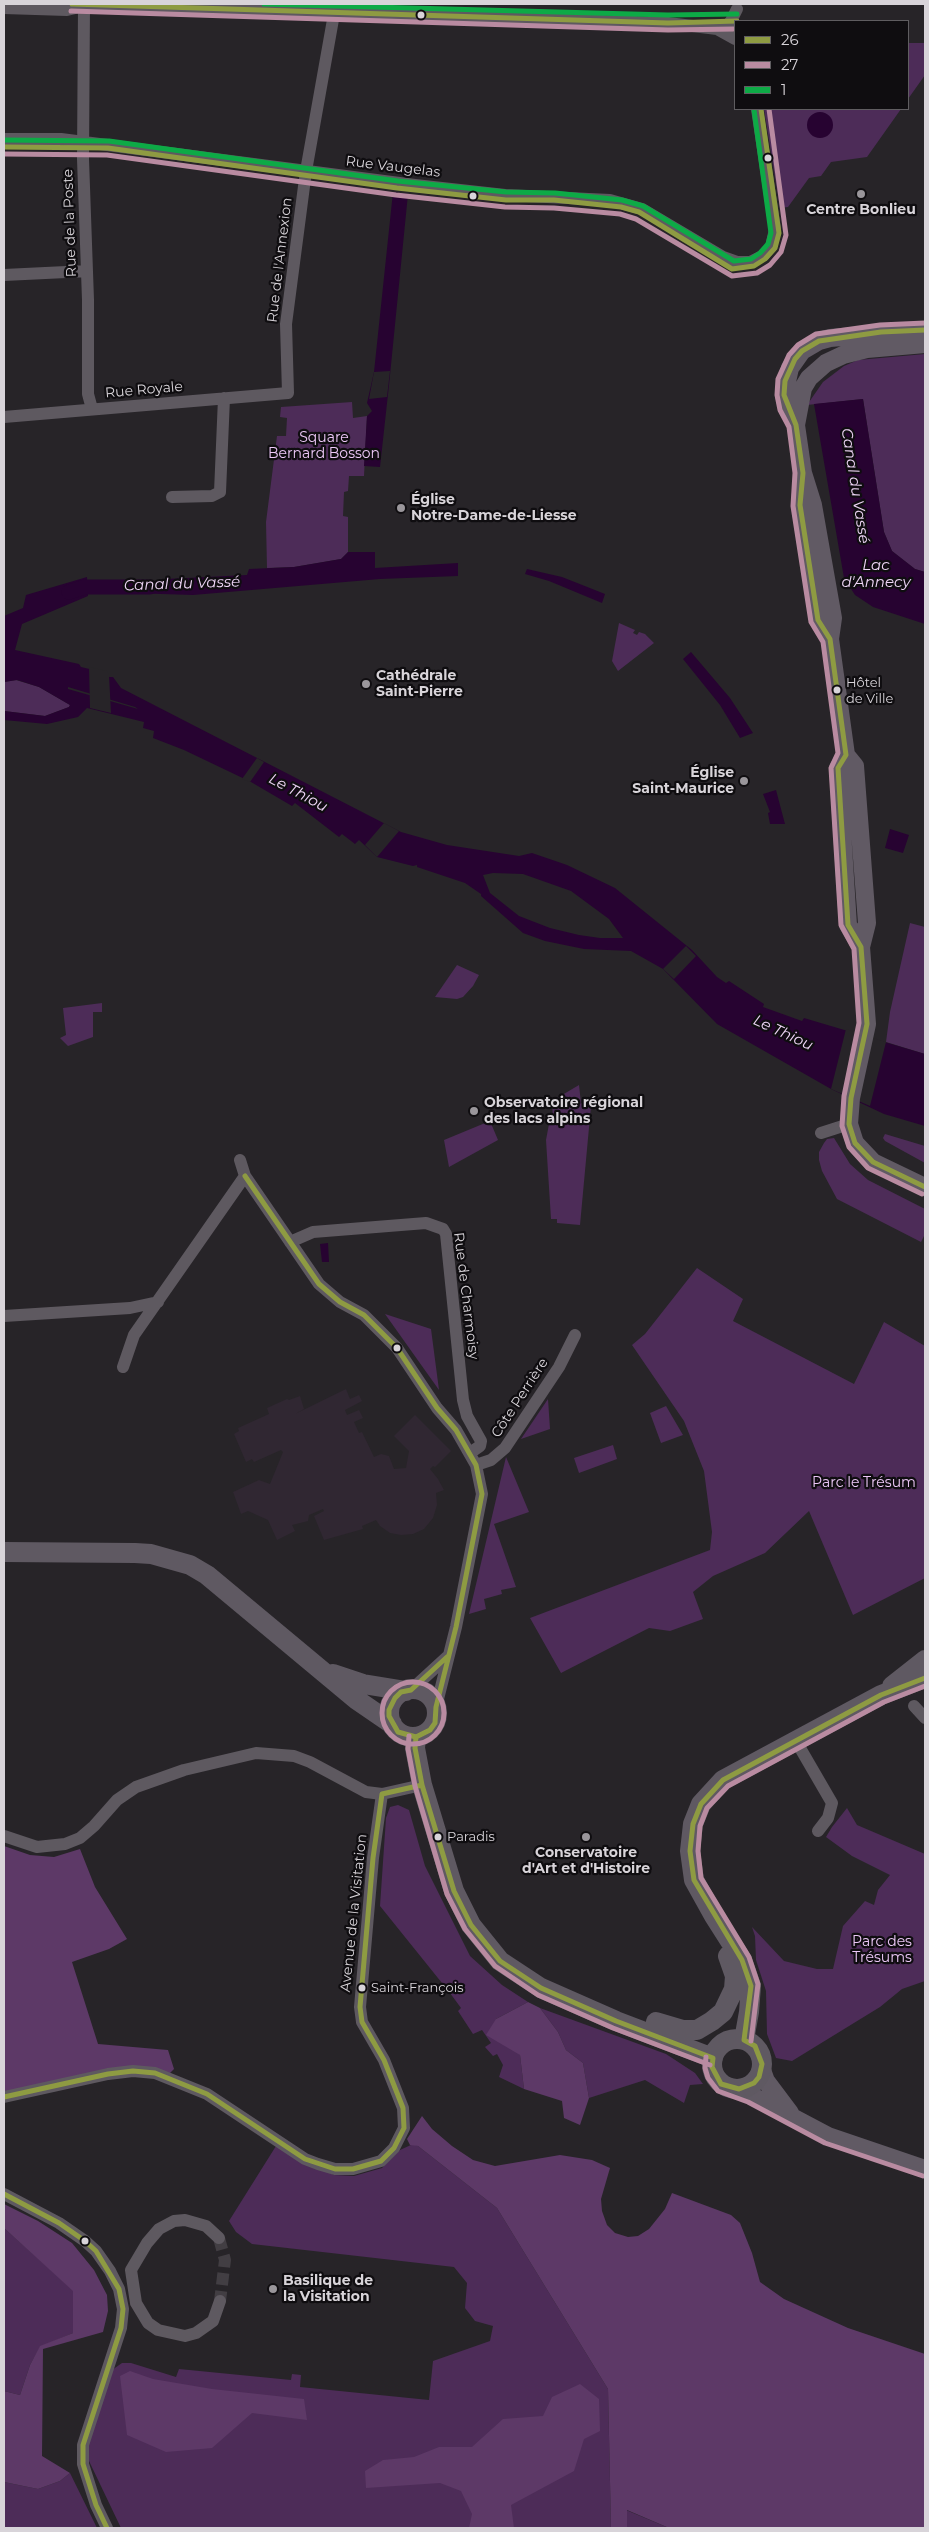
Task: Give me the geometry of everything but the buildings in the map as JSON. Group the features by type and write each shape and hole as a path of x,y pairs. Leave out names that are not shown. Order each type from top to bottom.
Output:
{"main road":[{"path":"925,330 830,338 819,341 802,352 790,368 784,395 787,407 796,425 803,473 800,505 816,611 818,620 830,639 846,755 838,768 848,925 861,947 867,1024 866,1036 851,1098 849,1124 855,1143 873,1162 925,1187"},
{"path":"796,425 803,388 809,378 826,363 843,355 867,349 925,344"},
{"path":"4,1552 135,1553 184,1563 207,1574 316,1666 357,1700 392,1724 398,1732 406,1736 416,1737 430,1730 437,1715 432,1698 426,1694 346,1680 316,1666"},
{"path":"881,1695 925,1660"},
{"path":"744,2040 751,1986 742,1960 694,1880 690,1851 693,1824 701,1804 723,1780 881,1695 925,1678"},
{"path":"392,1724 389,1710 391,1703 395,1698 408,1690"},
{"path":"416,1737 417,1758 422,1785 454,1891 472,1925 500,1961 541,1988 616,2021 713,2058"},
{"path":"616,2021 655,2022 683,2030 697,2030 712,2021 723,2012 734,1989 735,1976 726,1951 729,1939"},
{"path":"791,2116 766,2081 759,2051 744,2040 734,2040 725,2043 717,2049 712,2067 721,2084 739,2089 828,2136 925,2169"},
{"path":"739,2089 754,2083 762,2070"}],"street":[{"path":"4,8 67,10 84,6 668,23 723,30 734,38"},
{"name":"Rue de la Poste","path":"84,6 83,142 88,394 92,409"},
{"path":"723,30 731,21 737,9"},
{"name":"Rue de l'Annexion","path":"288,393 286,324 306,171 334,14"},
{"name":"Rue Vaugelas","path":"4,139 83,142 306,171 505,194 610,200 642,209 723,257 738,262 750,262 764,255 771,247 775,229 756,110"},
{"path":"4,275 87,271"},
{"name":"Rue Royale","path":"4,417 288,393"},
{"path":"172,497 212,496 220,492 224,398"},
{"path":"821,1134 849,1124"},
{"path":"240,1160 245,1176 319,1284 340,1302 364,1315 397,1348 470,1453 476,1465 482,1494 456,1626 436,1707"},
{"path":"123,1367 131,1341 245,1176"},
{"name":"Rue de Charmoisy","path":"290,1242 313,1232 426,1224 443,1229 446,1234 463,1400 467,1416 481,1441 480,1446 470,1453"},
{"path":"4,1316 130,1308 158,1302"},
{"name":"Côte Perrière","path":"476,1465 491,1460 505,1448 559,1367 575,1335"},
{"path":"408,1690 447,1657"},
{"path":"914,1706 925,1718"},
{"path":"796,1741 832,1803 828,1818 818,1831"},
{"path":"4,1836 37,1847 66,1844 80,1838 94,1826 117,1800 136,1787 184,1770 256,1753 294,1756 366,1792 382,1794 422,1785"},
{"name":"Avenue de la Visitation","path":"4,2097 108,2074 133,2071 154,2073 207,2094 311,2162 335,2169 354,2170 381,2161 394,2148 404,2128 404,2108 384,2060 362,2022 360,2007 373,1858 382,1794"},
{"path":"4,2194 59,2223 85,2241 105,2264 119,2290 123,2309 121,2328 83,2445 83,2464 96,2505 107,2528"},
{"path":"219,2238 206,2226 185,2220 174,2221 159,2229 147,2243 131,2270 136,2303 148,2323 158,2330 185,2336 196,2333 213,2321 220,2301"}],"shaded area":[{"path":"346,1389 350,1399 359,1395 362,1401 345,1410 347,1415 359,1410 363,1418 354,1422 359,1433 362,1432 374,1457 381,1454 389,1456 394,1469 406,1468 409,1451 394,1436 415,1415 451,1451 435,1467 433,1466 430,1469 444,1490 436,1493 437,1505 433,1518 424,1529 413,1534 401,1535 390,1533 380,1526 376,1520 362,1526 363,1529 324,1540 314,1516 324,1511 323,1509 309,1515 308,1521 292,1525 295,1531 277,1540 268,1520 248,1511 241,1514 233,1492 259,1480 270,1484 283,1452 281,1450 254,1462 252,1459 246,1462 234,1434 239,1431 238,1428 269,1414 267,1408 287,1399 300,1396 304,1409 295,1414"},
{"path":"4,1846 30,1855 54,1857 80,1849 95,1887 127,1939 109,1949 72,1962 98,2044 168,2050 174,2069 170,2073 123,2069 4,2092"},
{"path":"528,2002 540,2008 558,2032 566,2050 583,2063 589,2098 580,2125 564,2118 562,2101 524,2089 520,2055 486,2035 496,2019"},
{"path":"422,2116 432,2129 473,2160 495,2166 560,2155 592,2160 610,2168 601,2199 602,2211 607,2225 615,2233 628,2237 638,2236 649,2229 665,2209 672,2193 731,2215 740,2223 752,2253 760,2282 784,2299 848,2328 925,2354 925,2528 669,2528 627,2510 627,2528 611,2528 608,2389 497,2208 418,2146 410,2145 407,2139"},
{"path":"4,2204 38,2221 72,2243 94,2270 107,2295 108,2311 103,2332 43,2349 42,2456 70,2473 60,2481 38,2489 4,2482 4,2391 20,2395 30,2365 40,2346 73,2333 73,2291 4,2228"},
{"path":"130,2371 153,2379 212,2389 304,2399 307,2420 252,2413 212,2448 166,2452 127,2435 120,2376"},
{"path":"580,2384 599,2399 600,2431 584,2439 574,2471 511,2505 514,2528 469,2528 472,2514 461,2491 440,2483 366,2488 365,2471 383,2460 414,2457 439,2447 472,2447 503,2419 543,2416 552,2397"}],"green space":[{"path":"909,43 925,43 925,75 909,98"},
{"path":"764,110 900,110 867,157 831,162 821,176 809,178 788,207 780,208"},
{"path":"925,354 925,572 915,569 892,551 884,532 863,399 807,405 823,382 844,366 858,360"},
{"name":"Square Bernard Bosson","path":"352,402 353,418 367,416 364,476 349,476 348,491 344,492 343,516 348,517 348,552 341,559 294,567 267,568 266,522 277,436 286,436 287,418 280,417 281,407"},
{"path":"619,623 635,630 633,633 637,635 639,632 645,634 654,643 618,671 612,661"},
{"path":"16,680 39,687 70,705 45,716 4,711 4,682"},
{"path":"910,923 925,927 925,1054 886,1042 890,1012"},
{"path":"457,965 479,975 473,986 463,997 457,999 435,997"},
{"path":"102,1003 102,1012 93,1012 93,1037 68,1046 60,1038 66,1035 63,1008"},
{"path":"579,1085 581,1103 591,1106 580,1225 557,1223 557,1219 551,1219 546,1140 549,1124 553,1122 552,1101"},
{"path":"490,1121 498,1140 449,1167 444,1140"},
{"path":"885,1134 925,1146 925,1163 885,1141 883,1138"},
{"path":"834,1138 850,1164 868,1180 925,1209 925,1234 921,1242 837,1199 822,1171 819,1160 819,1152 824,1143 827,1139"},
{"name":"Parc le Trésum","path":"697,1268 743,1299 733,1321 854,1384 884,1322 925,1346 925,1578 853,1615 809,1511 765,1553 713,1576 693,1592 703,1619 670,1631 649,1628 561,1673 530,1618 710,1550 712,1532 704,1471 684,1421 632,1345 645,1334"},
{"path":"385,1314 431,1329 439,1390"},
{"path":"548,1399 550,1429 521,1439"},
{"path":"666,1406 683,1435 661,1443 650,1413"},
{"path":"613,1445 617,1459 579,1473 574,1458"},
{"path":"506,1457 529,1512 494,1524 516,1587 501,1590 502,1594 484,1599 486,1609 469,1614"},
{"path":"398,1805 409,1810 425,1866 470,1956 502,1985 528,2002 496,2019 520,2055 524,2089 499,2077 503,2065 497,2054 493,2056 485,2047 491,2043 482,2030 473,2034 458,2011 461,2008 380,1906 386,1818 390,1807"},
{"name":"Parc des Trésums","path":"847,1808 857,1825 925,1854 925,1981 902,1989 880,2007 792,2061 776,2058 767,2034 766,1991 756,1960 755,1936 752,1927 784,1961 817,1969 833,1969 843,1926 865,1901 874,1905 878,1890 890,1875 852,1856 826,1837"},
{"path":"540,2008 666,2054 695,2073 703,2084 690,2085 684,2103 645,2080 589,2098 583,2063 566,2050 558,2032"},
{"path":"413,2144 497,2208 608,2389 611,2528 121,2528 89,2461 89,2443 112,2370 122,2363 131,2363 176,2377 179,2369 291,2380 292,2374 301,2375 300,2387 429,2400 433,2361 490,2341 493,2326 475,2321 465,2308 467,2283 454,2267 252,2244 236,2232 229,2221 276,2146 334,2175 354,2176 382,2168 400,2150"},
{"path":"4,2228 73,2290 73,2333 40,2347 30,2365 20,2395 4,2391"},
{"path":"70,2473 97,2528 4,2528 4,2482 38,2489 60,2481"},
{"path":"626,2510 669,2528 627,2528"}],"water":[{"path":"820,112 829,116 833,125 829,134 820,138 811,134 807,125 811,116"},
{"path":"393,192 408,194 389,385 380,467 364,466 367,416 372,411 367,403 374,372"},
{"name":"Lac d'Annecy","path":"863,399 884,532 892,551 915,569 925,572 925,624 873,607 855,595 844,578 814,404"},
{"path":"348,552 375,552 375,568 458,563 458,576 380,579 193,595 130,593 129,580 166,581 166,579 247,575 249,569 294,567 341,559"},
{"path":"527,569 562,577 605,594 602,603 549,581 525,574"},
{"name":"Le Thiou","path":"87,577 88,596 22,624 15,650 79,664 81,667 106,673 108,677 113,677 121,688 401,832 447,845 519,856 532,853 567,865 615,888 692,950 717,977 726,983 729,981 764,1004 763,1007 802,1021 804,1018 925,1054 925,1126 884,1114 831,1089 717,1024 663,969 631,951 584,949 545,941 523,933 481,894 465,883 417,867 417,865 413,866 377,857 359,840 355,844 342,834 339,837 295,803 292,806 251,782 184,750 153,738 154,731 143,728 144,722 87,708 78,717 47,724 4,720 4,711 45,716 70,705 39,687 17,680 4,682 4,616 23,608 26,595","holes":["68,687 135,707 138,709 68,689","493,873 523,874 571,891 609,919 623,938 600,938 579,935 550,928 519,916 490,893 483,875"]},
{"path":"691,652 730,698 753,733 740,738 720,705 683,659"},
{"path":"776,790 785,824 770,824 768,813 770,812 763,794"},
{"path":"890,829 909,835 903,853 885,848"},
{"path":"328,1243 329,1262 322,1262 320,1244"}],"pier":[{"path":"390,371 387,397 369,399 374,372"},
{"path":"129,578 164,578 167,581 130,580 130,593 127,593 127,580"},
{"path":"89,667 107,671 109,675 111,713 90,708"},
{"path":"257,758 264,762 250,782 242,779"},
{"path":"384,823 399,831 377,857 365,845"},
{"path":"686,946 696,956 674,979 663,969"},
{"path":"846,1029 886,1042 870,1106 831,1089"}],"waterway":[{"name":"Canal du Vassé","path":"69,592 85,587 150,587"}],"tunnel":[{"path":"219,2238 225,2260 220,2301"}],"transit line":[{"name":"26","path":"72,4 668,23 734,21"},
{"name":"1","path":"264,4 668,15 737,14"},
{"name":"27","path":"71,11 668,30 734,29"},
{"name":"1","path":"4,140 109,141 398,181 506,192 555,193 622,200 643,206 734,261 751,259 760,253 768,244 771,233 754,110"},
{"name":"26","path":"4,147 108,148 397,188 506,200 554,200 621,207 639,212 732,269 754,266 765,259 775,248 779,233 761,110"},
{"name":"27","path":"4,154 107,155 396,195 505,207 554,208 620,214 636,219 732,276 757,273 770,265 781,252 786,235 769,110"},
{"name":"27","path":"922,1194 868,1168 849,1147 842,1126 844,1096 859,1023 854,949 841,925 831,768 838,753 823,642 811,622 793,506 795,473 789,427 780,410 777,395 778,379 789,355 798,345 816,334 880,325 925,323"},
{"name":"26","path":"925,330 881,332 819,341 802,351 795,359 785,381 784,395 796,425 803,473 800,505 818,620 830,639 846,755 838,768 848,925 861,947 867,1024 851,1098 849,1124 855,1143 873,1162 925,1187"},
{"name":"26","path":"245,1176 319,1284 340,1302 364,1315 397,1348 437,1408 456,1430 476,1465 482,1494 456,1627 436,1707 435,1723 430,1730 416,1737 398,1732 389,1716 389,1710 395,1698 401,1692 411,1690 447,1657"},
{"name":"26","path":"416,1737 415,1748 422,1785 454,1891 471,1925 500,1961 541,1988 616,2021 713,2058 712,2067 721,2084 739,2089 754,2083 759,2077 762,2064 755,2046 744,2040 751,1986 742,1960 694,1880 690,1851 693,1824 701,1804 723,1780 881,1695 925,1678"},
{"name":"27","path":"407,1682 419,1682 435,1691 442,1701 444,1713 442,1725 435,1735 419,1744 407,1744 396,1739 387,1730 382,1719 382,1707 387,1696 396,1687 407,1682"},
{"name":"27","path":"751,2041 758,1984 749,1957 701,1878 698,1851 700,1826 707,1808 728,1786 884,1702 925,1686"},
{"name":"27","path":"409,1736 408,1749 415,1786 447,1894 465,1929 495,1966 538,1995 613,2028 710,2065"},
{"name":"26","path":"4,2097 108,2074 133,2071 155,2073 207,2094 305,2159 335,2169 353,2169 381,2161 394,2148 404,2128 403,2108 384,2060 362,2022 360,2007 373,1858 382,1794 422,1785"},
{"name":"27","path":"706,2057 705,2068 708,2078 718,2091 748,2102 825,2143 923,2176"},
{"name":"26","path":"4,2194 59,2223 85,2241 96,2251 119,2289 123,2309 121,2328 83,2445 83,2464 96,2505 107,2528"}],"place":[{"name":"Centre Bonlieu","path":"861,194"},
{"name":"Église Notre-Dame-de-Liesse","path":"401,508"},
{"name":"Cathédrale Saint-Pierre","path":"366,684"},
{"name":"Hôtel de Ville","path":"837,690"},
{"name":"Église Saint-Maurice","path":"744,781"},
{"name":"Observatoire régional des lacs alpins","path":"474,1111"},
{"name":"Paradis","path":"438,1837"},
{"name":"Conservatoire d'Art et d'Histoire","path":"586,1837"},
{"name":"Saint-François","path":"362,1988"},
{"name":"Basilique de la Visitation","path":"273,2289"}]}
